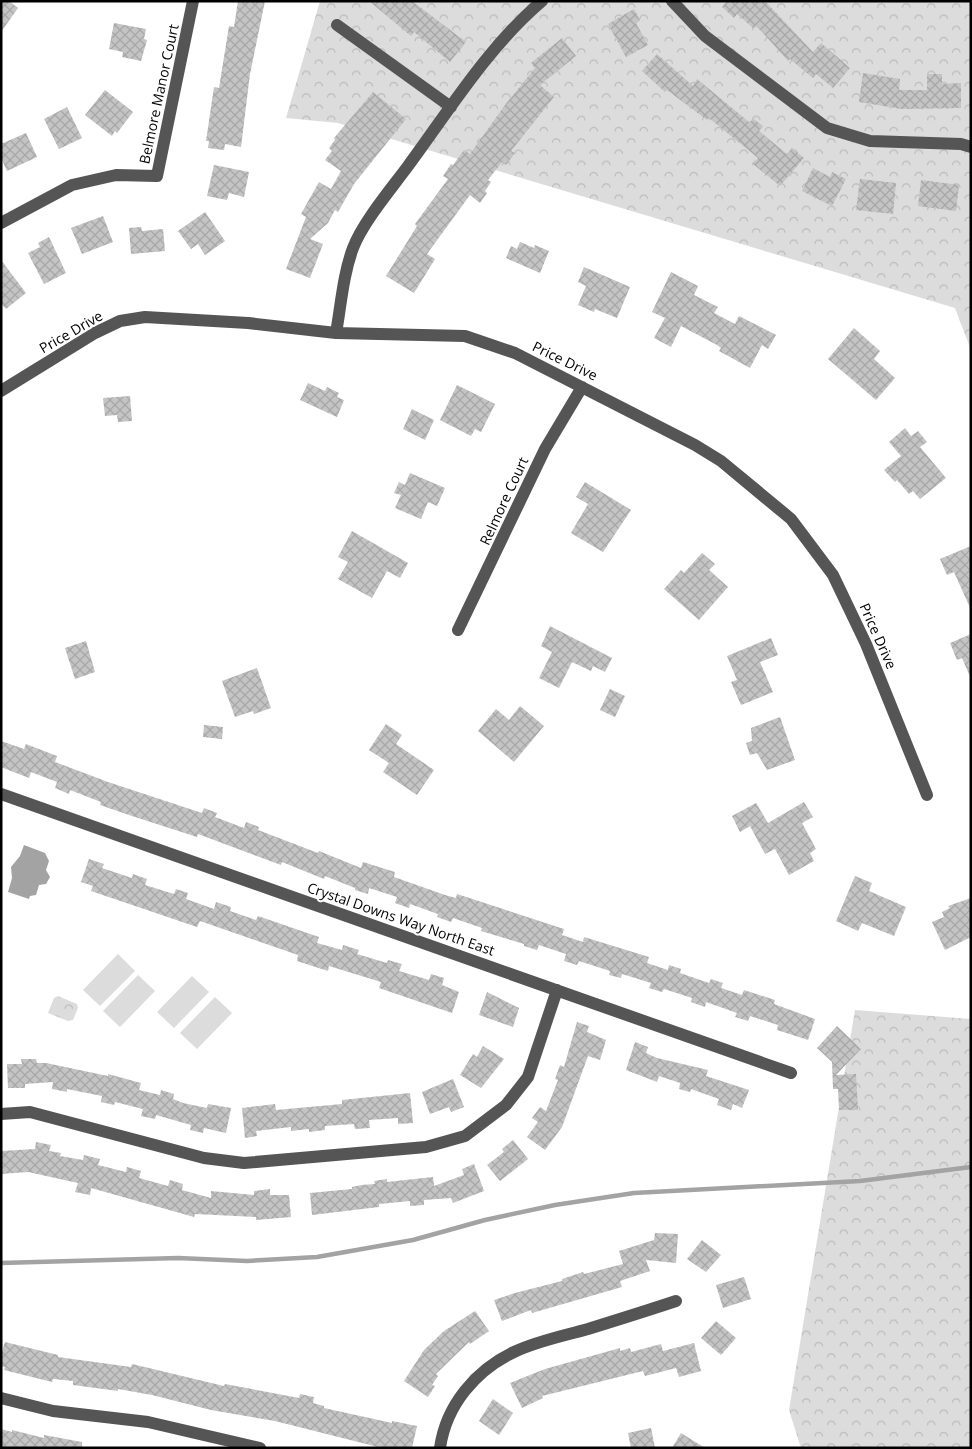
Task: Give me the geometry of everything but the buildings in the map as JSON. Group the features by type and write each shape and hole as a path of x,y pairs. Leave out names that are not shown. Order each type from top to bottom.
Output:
{"street":[{"name":"Belmore Manor Court","path":"1,223 72,186 116,175 157,176 193,1"},
{"path":"336,333 345,281 354,247 378,207 514,25 542,1"},
{"path":"672,1 705,36 827,128 870,141 961,144 971,148"},
{"path":"337,25 451,107"},
{"name":"Price Drive","path":"1,391 95,333 120,321 145,317 248,322 336,333 465,336 515,353 695,445 721,462 791,519 833,575 866,644 927,795"},
{"name":"Relmore Court","path":"458,630 545,449 582,386"},
{"name":"Crystal Downs Way North East","path":"1,794 791,1073"},
{"path":"1,1114 30,1112 204,1158 244,1163 426,1147 465,1136 506,1105 528,1077 557,990"},
{"path":"440,1448 442,1433 456,1403 473,1381 492,1365 515,1352 546,1341 676,1301"},
{"path":"1,1398 53,1411 148,1422 260,1448"}],"green space":[{"path":"320,1 971,1 971,350 955,308 338,123 286,118"},
{"path":"118,954 135,971 100,1006 83,990"},
{"path":"138,975 155,991 120,1027 103,1011"},
{"path":"192,976 209,992 174,1028 157,1012"},
{"path":"58,996 77,1004 78,1008 73,1020 68,1021 48,1013 54,998"},
{"path":"215,997 232,1013 197,1049 180,1033"},
{"path":"855,1010 971,1019 971,1448 801,1448 789,1410"}],"shaded area":[{"path":"24,845 45,853 49,861 46,870 50,877 46,884 39,885 36,895 30,896 29,899 8,892 12,878 11,867 20,856"}],"waterway":[{"path":"1,1263 178,1258 247,1261 317,1257 413,1240 485,1220 555,1205 634,1193 860,1181 971,1167"}]}
